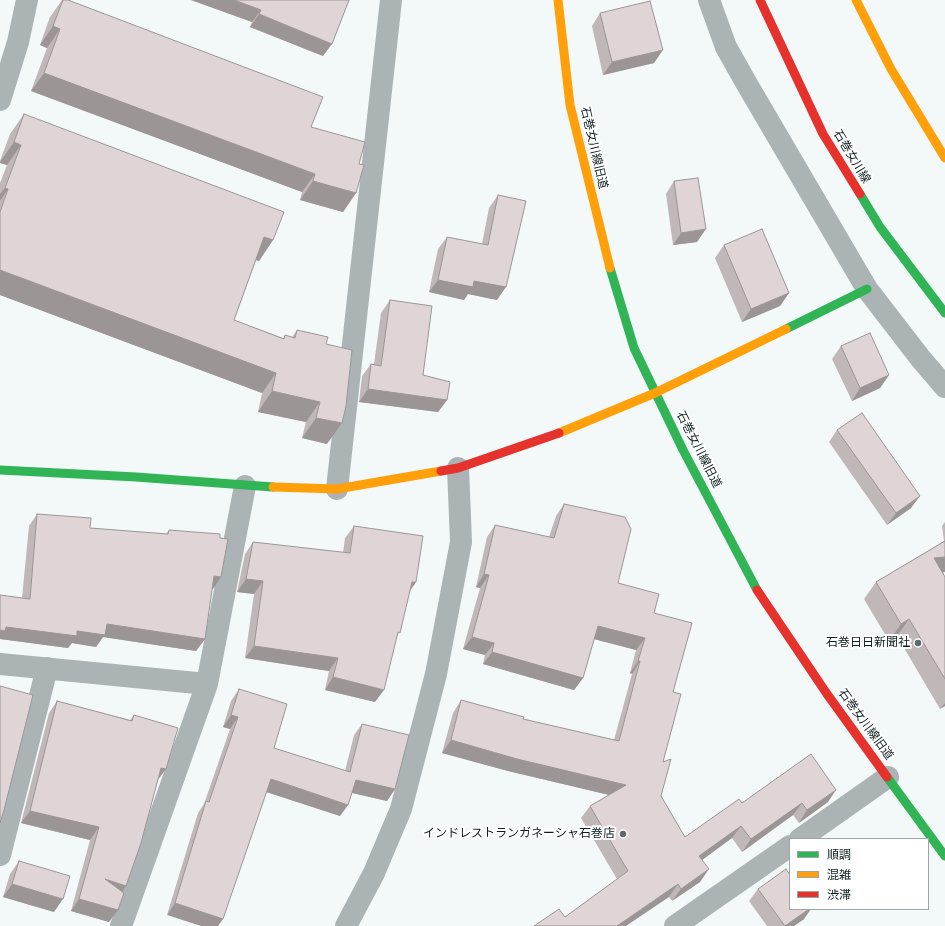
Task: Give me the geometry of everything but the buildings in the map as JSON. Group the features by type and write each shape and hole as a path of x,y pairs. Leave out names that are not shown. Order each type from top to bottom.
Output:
{"street":[{"path":"0,100 18,42 27,0"},
{"path":"337,489 391,0"},
{"name":"石巻女川線旧道","path":"558,0 570,105 603,244 634,348 655,393 759,594 827,694 945,856"},
{"path":"709,0 726,47 867,289 921,359 945,387"},
{"name":"石巻女川線","path":"760,0 823,134 880,228 945,313"},
{"path":"856,0 891,69 945,158"},
{"path":"0,470 136,477 245,486 337,489 458,468 556,434 655,393 867,289"},
{"path":"346,926 374,873 401,809 436,674 461,542 458,468"},
{"path":"121,926 207,684 245,486"},
{"path":"0,664 207,684"},
{"path":"0,855 47,668"},
{"path":"801,838 888,777"},
{"path":"675,926 789,847"}],"traffic: fast":[{"path":"860,194 880,227 945,313"},
{"path":"610,268 634,348 683,450 757,590"},
{"path":"786,329 867,289"},
{"path":"0,470 136,477 273,487"},
{"path":"887,777 945,856"}],"traffic: slow":[{"path":"558,0 570,105 610,268"},
{"path":"856,0 891,69 945,158"},
{"path":"559,433 655,393 786,329"},
{"path":"273,487 337,489 441,471"}],"traffic: jam":[{"path":"760,0 823,134 860,194"},
{"path":"441,471 458,468 559,433"},
{"path":"757,590 827,694 887,777"}],"place":[{"name":"石巻日日新聞社","path":"918,643"},
{"name":"インドレストランガネーシャ石巻店","path":"623,834"}]}
